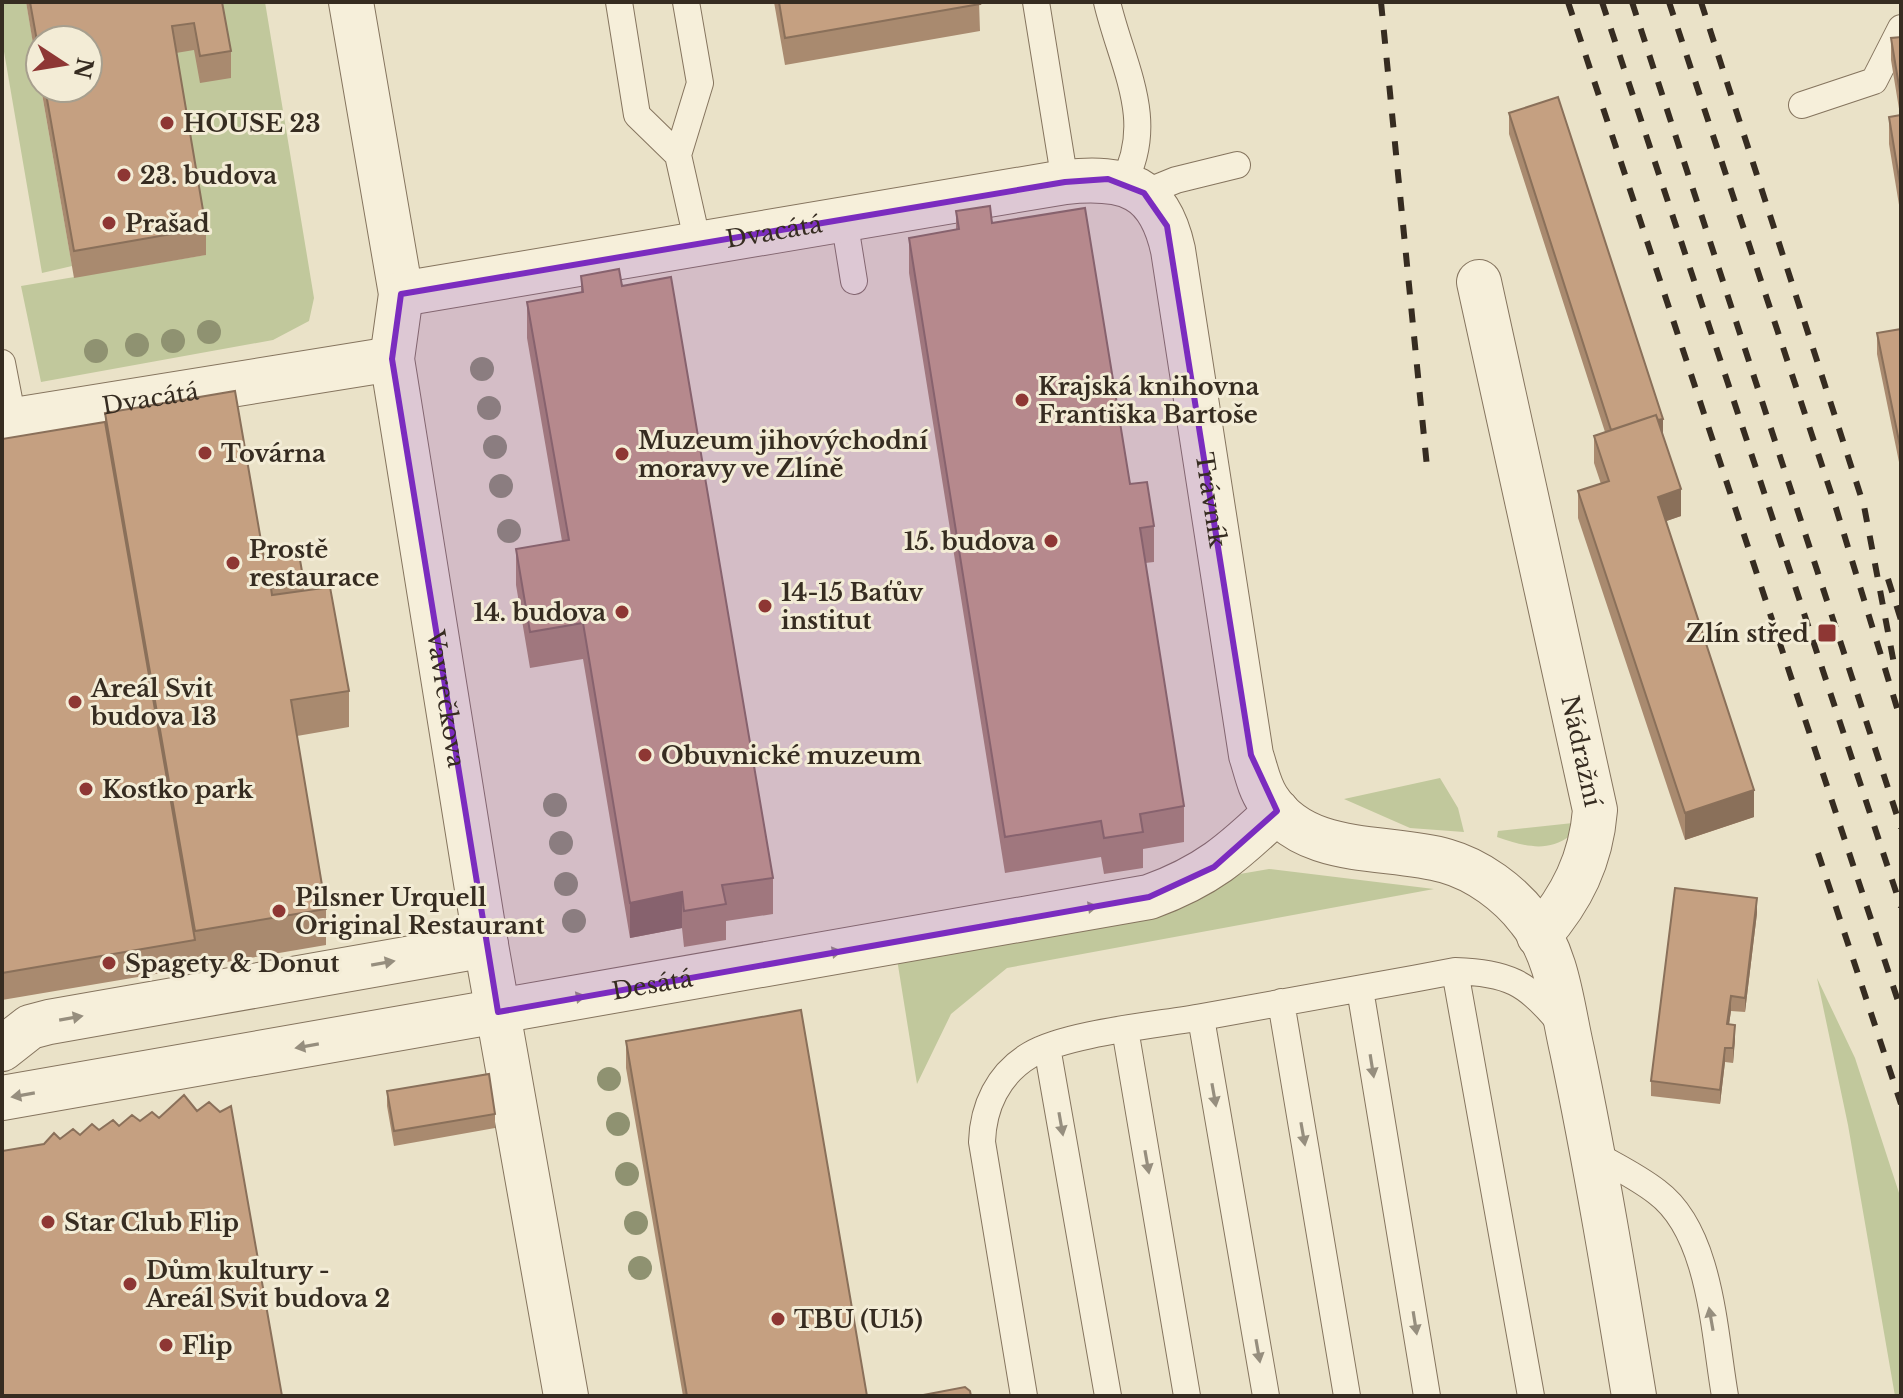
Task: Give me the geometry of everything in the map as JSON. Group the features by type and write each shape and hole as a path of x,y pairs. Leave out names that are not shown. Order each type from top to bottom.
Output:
{"street":[{"name":"Vavrečkova","path":"351,2 401,294 392,359 486,945 566,1396"},
{"name":"Dvacátá","path":"401,294 1065,182 1108,179 1133,188"},
{"name":"Trávník","path":"1133,188 1159,209 1167,226 1251,755 1261,785 1277,811"},
{"name":"Nádražní","path":"1479,282 1595,810 1592,843 1584,866 1567,900 1539,936"},
{"name":"Dvacátá","path":"8,421 392,359"},
{"path":"1277,811 1291,824 1347,846 1436,859 1473,872 1513,900 1539,936 1555,977 1594,1154 1634,1396"},
{"name":"Desátá","path":"2,1098 1149,897 1189,882 1214,867 1277,811"},
{"path":"2,1049 30,1027 49,1022 486,945"}],"lane":[{"path":"619,2 637,115 678,155"},
{"path":"686,2 700,83 678,155 698,244"},
{"path":"1036,2 1065,182"},
{"path":"1107,2 1139,116 1133,188 1237,165"},
{"path":"1802,105 1874,81 1901,28"},
{"path":"844,219 854,281"},
{"path":"2,363 8,421"},
{"path":"1455,971 1531,1396"},
{"path":"1024,1396 982,1142 983,1119 992,1095 1014,1067 1047,1047 1125,1029 1455,971 1509,977 1541,998 1568,1032"},
{"path":"1360,989 1427,1396"},
{"path":"1281,1002 1347,1396"},
{"path":"1201,1018 1266,1396"},
{"path":"1125,1029 1187,1396"},
{"path":"1047,1047 1108,1396"},
{"path":"1594,1154 1658,1192 1678,1213 1698,1245 1725,1396"}],"highlighted area":[{"path":"1108,179 1144,193 1167,226 1251,755 1277,811 1214,867 1149,897 498,1012 392,359 401,294 1065,182"}],"green space":[{"path":"2,2 26,2 30,24 24,24 24,104 44,104 72,266 42,273 2,40"},
{"path":"161,2 265,2 314,298 309,321 273,340 41,382 21,286 205,255"},
{"path":"1440,778 1458,808 1464,832 1410,828 1344,799"},
{"path":"1573,823 1570,836 1553,845 1525,845 1497,837 1498,831"},
{"path":"1269,869 1434,889 1007,968 951,1014 917,1084 897,959"},
{"path":"1817,978 1855,1058 1901,1199 1901,1396 1895,1396 1848,1125"}],"building":[{"name":"23. budova","path":"30,2 222,2 231,51 200,56 194,23 172,26 206,228 74,251 48,104 104,104 104,24 34,24"},
{"path":"779,2 979,2 980,4 785,38"},
{"path":"1901,37 1901,98 1891,38"},
{"path":"1558,97 1663,419 1658,420 1656,415 1611,430 1509,113"},
{"path":"1901,115 1901,190 1889,117"},
{"name":"15. budova","path":"990,206 992,223 1085,208 1130,484 1147,482 1154,526 1140,528 1184,806 1140,814 1143,832 1104,838 1101,821 1005,837 909,238 959,229 956,211"},
{"name":"14. budova","path":"619,269 622,286 671,277 773,878 722,885 726,904 684,911 682,892 630,903 583,623 530,632 516,549 569,540 527,302 583,292 581,276"},
{"path":"1901,329 1901,445 1900,446 1877,333"},
{"name":"Areál Svit budova 13","path":"235,391 264,558 299,554 304,583 271,588 272,595 330,587 349,691 291,700 326,909 195,931 105,413"},
{"path":"1656,415 1681,489 1658,497 1754,790 1685,813 1578,491 1609,481 1594,436"},
{"name":"Areál Svit budova 13","path":"105,422 195,940 2,973 2,439"},
{"path":"1675,888 1757,898 1745,998 1731,996 1727,1024 1735,1025 1733,1048 1725,1048 1720,1090 1651,1081"},
{"path":"801,1010 867,1396 687,1396 626,1041"},
{"path":"489,1074 495,1114 394,1131 387,1091"},
{"name":"Dům kultury - Areál Svit budova 2","path":"184,1095 197,1111 209,1102 220,1112 231,1106 282,1396 2,1396 2,1151 44,1144 54,1133 60,1139 73,1129 80,1135 92,1124 99,1130 113,1120 119,1126 132,1115 140,1121 152,1112 159,1118"},
{"path":"965,1387 971,1396 918,1396"}],"railway":[{"path":"1381,2 1427,467"},
{"path":"1568,2 1901,1010"},
{"path":"1602,2 1901,907"},
{"path":"1632,2 1901,828"},
{"path":"1669,2 1836,508 1901,721"},
{"path":"1701,2 1864,506 1895,669"},
{"path":"1888,579 1901,620"},
{"path":"1818,853 1901,1104"}],"place":[{"name":"HOUSE 23","path":"167,123"},
{"name":"23. budova","path":"124,175"},
{"name":"Prašad","path":"109,223"},
{"name":"Krajská knihovna Františka Bartoše","path":"1022,400"},
{"name":"Továrna","path":"205,453"},
{"name":"Muzeum jihovýchodní moravy ve Zlíně","path":"622,454"},
{"name":"15. budova","path":"1051,541"},
{"name":"Prostě restaurace","path":"233,563"},
{"name":"14-15 Baťův institut","path":"765,606"},
{"name":"14. budova","path":"622,612"},
{"name":"Zlín střed","path":"1827,633"},
{"name":"Areál Svit budova 13","path":"75,702"},
{"name":"Obuvnické muzeum","path":"645,755"},
{"name":"Kostko park","path":"86,789"},
{"name":"Pilsner Urquell Original Restaurant","path":"279,911"},
{"name":"Spagety & Donut","path":"109,963"},
{"name":"Star Club Flip","path":"48,1222"},
{"name":"Dům kultury - Areál Svit budova 2","path":"130,1284"},
{"name":"TBU (U15)","path":"778,1319"},
{"name":"Flip","path":"166,1345"}]}
